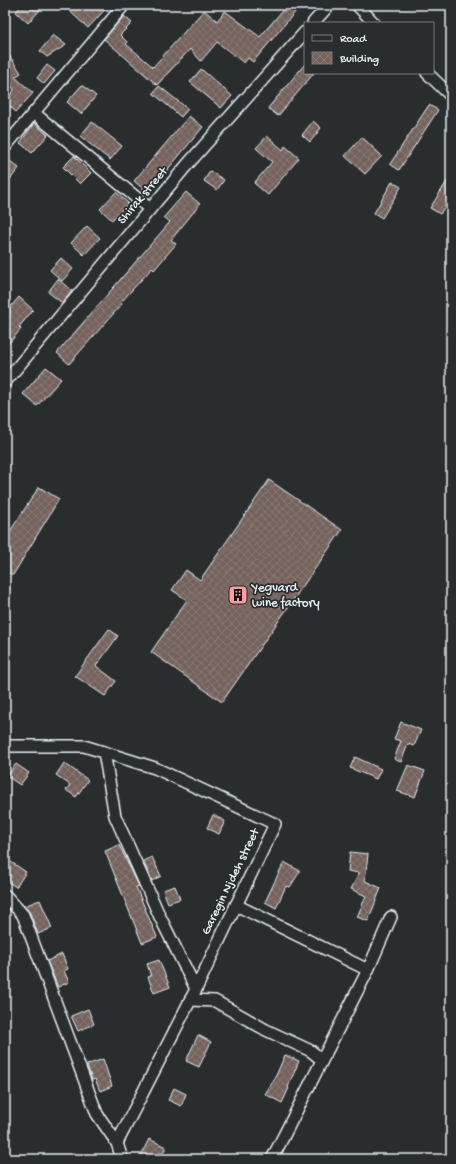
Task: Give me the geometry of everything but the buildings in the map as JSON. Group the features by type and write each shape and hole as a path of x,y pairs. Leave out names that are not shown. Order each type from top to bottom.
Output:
{"street":[{"path":"5,147 124,5"},
{"path":"314,22 329,5"},
{"path":"357,5 373,22"},
{"name":"Shirak street","path":"5,382 150,209 304,33"},
{"path":"428,74 451,96"},
{"path":"34,113 150,209"},
{"name":"Garegin Njdeh street","path":"5,746 84,746 155,768 275,824 196,989 117,1143"},
{"path":"104,752 115,816 160,917 196,989"},
{"path":"5,895 22,916 97,1114 117,1143 122,1159"},
{"path":"236,905 368,970"},
{"path":"272,1159 368,970 391,917"},
{"path":"190,1000 215,1001 266,1030 312,1051 322,1060"}],"place":[{"name":"Yegvard wine factory","path":"238,595"}]}
